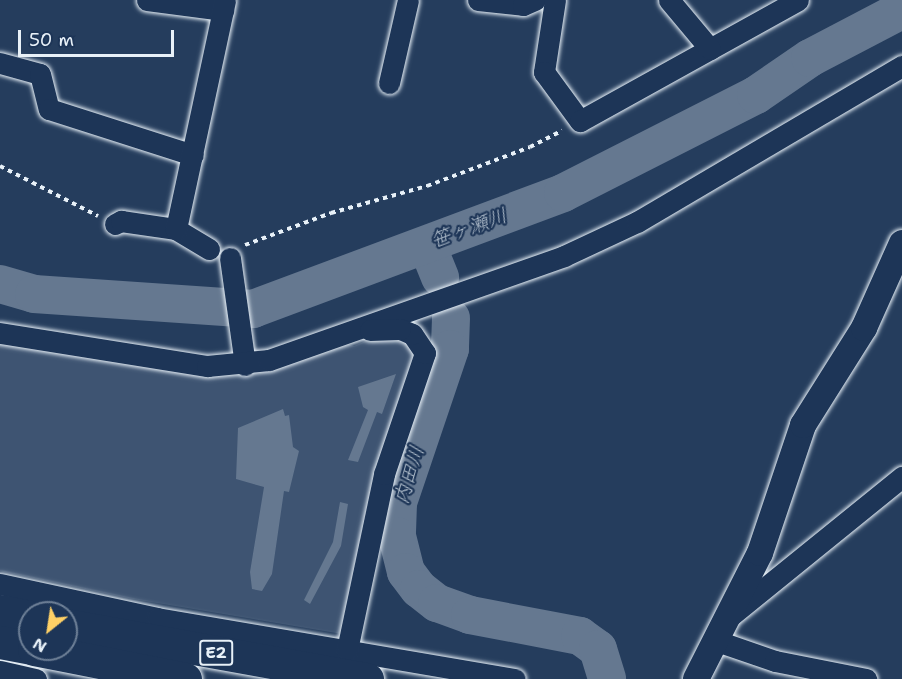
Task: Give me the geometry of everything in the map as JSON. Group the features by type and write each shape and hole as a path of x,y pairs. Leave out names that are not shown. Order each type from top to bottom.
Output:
{"highway":[{"path":"0,611 18,615"},
{"name":"E2","path":"78,627 367,679"},
{"path":"0,642 18,646"},
{"name":"E2","path":"78,658 185,679"}],"street":[{"path":"147,0 224,5 176,229"},
{"path":"389,83 408,0"},
{"path":"478,0 523,5 535,0"},
{"path":"555,0 544,72 580,122 798,0"},
{"path":"669,0 710,49"},
{"path":"0,63 40,74 49,109 193,155"},
{"path":"0,333 207,366 245,361 360,326 564,256 637,222 902,66"},
{"path":"115,224 121,221 176,229 209,249"},
{"path":"696,679 717,642 760,553 803,424 864,328 902,243"},
{"path":"235,252 245,361"},
{"path":"347,650 384,474 425,353 412,334 386,328 365,332 360,326"},
{"path":"728,618 902,477"},
{"path":"0,584 157,618 515,679"},
{"path":"717,642 776,662 866,679"},
{"path":"0,671 36,679"}],"path":[{"path":"235,252 332,213 427,186 530,147 580,122"}],"shaded area":[{"path":"380,335 398,335 420,355 342,634 133,599 0,571 0,339 216,373 335,341 354,346"},
{"path":"396,374 382,414 377,412 358,462 348,460 368,410 363,407 358,387"},
{"path":"283,409 285,416 289,415 293,447 299,451 289,492 284,491 272,574 262,591 252,589 250,572 264,487 236,479 238,428"},
{"path":"340,502 348,504 341,546 310,604 304,600 333,542"}],"waterway":[{"name":"笹ヶ瀬川","path":"0,284 34,294 253,309 563,193 756,95 810,58 902,10"},
{"name":"内田川","path":"427,245 440,278"},
{"name":"内田川","path":"451,318 450,349 398,503 397,536 406,572 419,589 437,603 470,615 580,636 598,649 607,679"}]}
